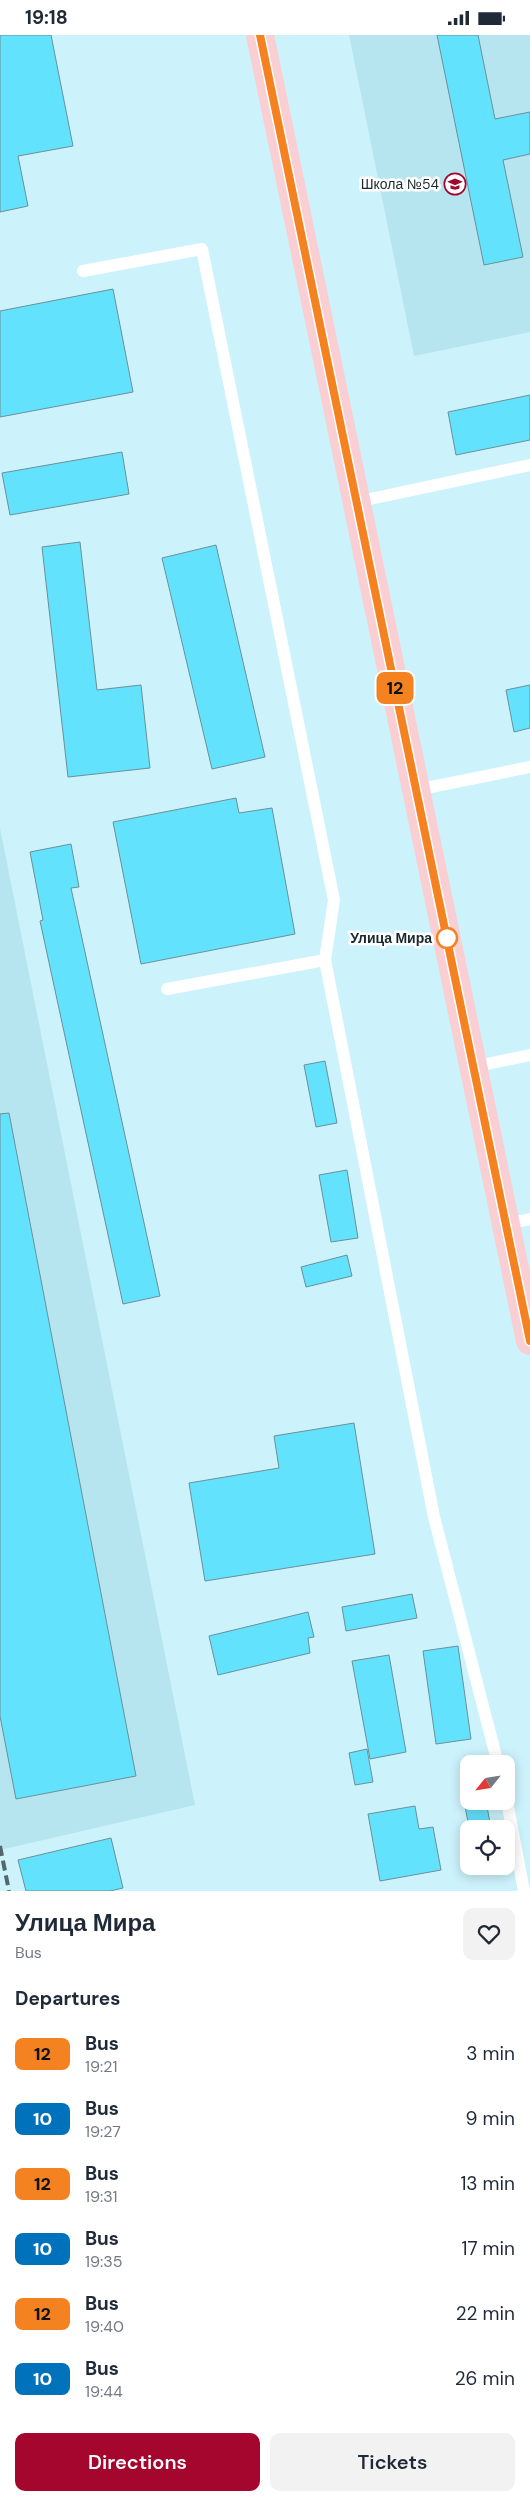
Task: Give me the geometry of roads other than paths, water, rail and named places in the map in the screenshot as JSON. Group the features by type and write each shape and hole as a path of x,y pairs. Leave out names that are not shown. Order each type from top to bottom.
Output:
{"street":[{"path":"260,35 473,1067 518,1222 530,1341"}],"lane":[{"path":"83,271 202,249 334,900 325,960 434,1517 496,1755"},
{"path":"356,502 530,465"},
{"path":"416,790 530,767"},
{"path":"167,989 325,960"},
{"path":"473,1067 530,1055"},
{"path":"509,1810 524,1891"}],"railway":[{"path":"0,1846 9,1891"}],"place":[{"name":"Школа №54","path":"455,184"},
{"name":"Улица Мира","path":"447,938"}]}
